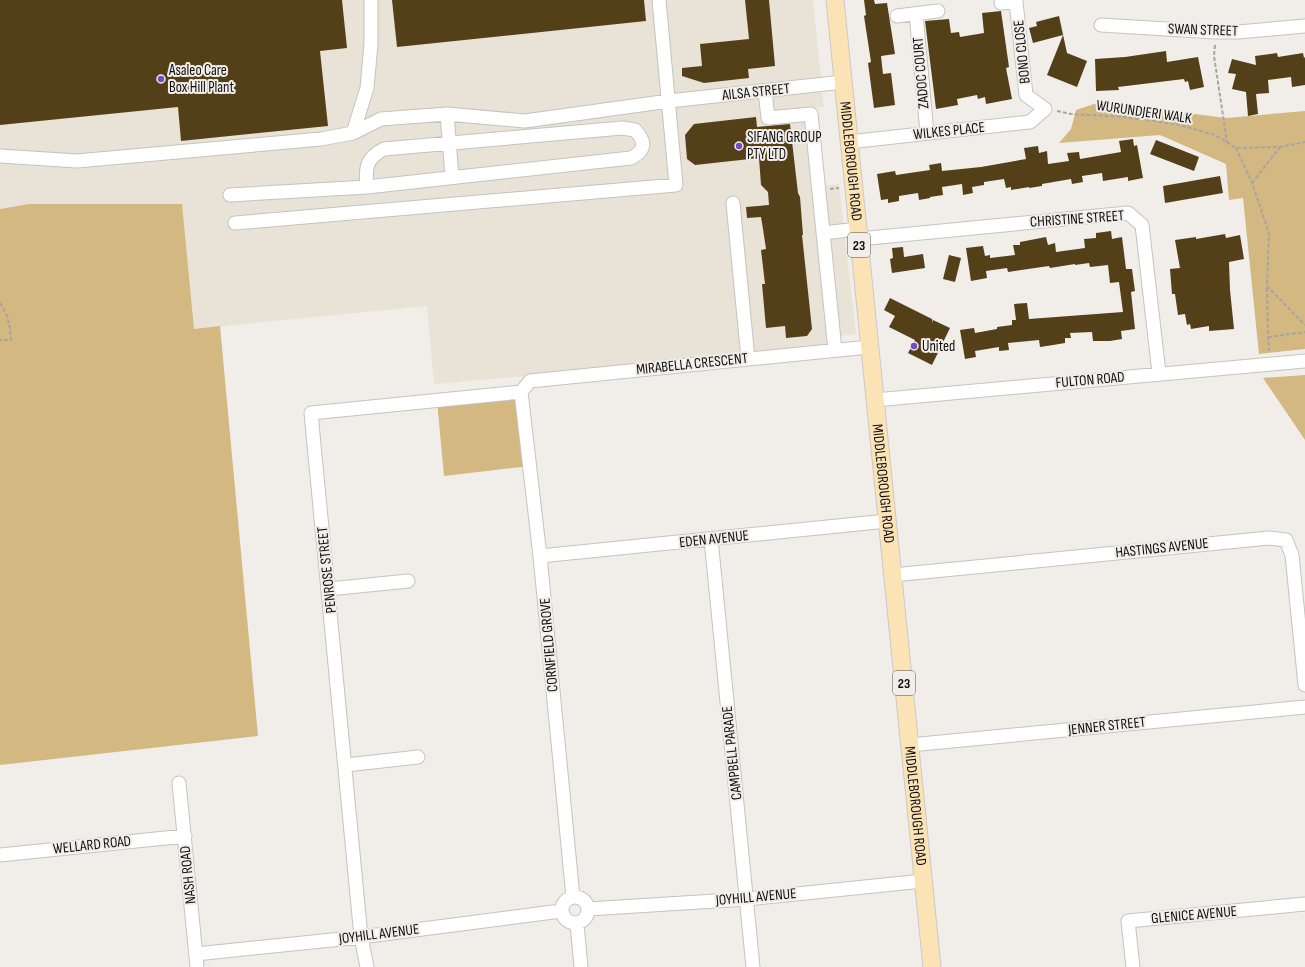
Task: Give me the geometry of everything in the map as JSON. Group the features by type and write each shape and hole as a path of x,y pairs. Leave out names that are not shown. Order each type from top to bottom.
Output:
{"main road":[{"name":"MIDDLEBOROUGH ROAD","path":"835,0 932,967"}],"street":[{"path":"353,133 367,88 371,44 371,0"},
{"path":"235,223 676,184 659,0"},
{"name":"BONO CLOSE","path":"1001,3 1016,2 1026,95 1045,109"},
{"path":"897,16 938,12"},
{"name":"ZADOC COURT","path":"916,14 927,133"},
{"name":"SWAN STREET","path":"1101,25 1215,32 1238,32 1305,26"},
{"name":"AILSA STREET","path":"0,156 77,161 321,140 353,133 381,119 446,114 525,121 669,100 843,82"},
{"path":"766,91 768,118 811,114 835,350"},
{"name":"WILKES PLACE","path":"849,142 1030,122 1045,109"},
{"path":"446,114 452,177"},
{"path":"230,195 367,187 631,158 639,154 643,147 642,137 635,130 622,128 384,149 374,155 368,164 365,173 367,187"},
{"path":"733,203 748,358"},
{"name":"CHRISTINE STREET","path":"823,233 858,234 1128,213 1142,225 1159,374"},
{"name":"MIRABELLA CRESCENT","path":"522,392 530,381 869,347"},
{"name":"FULTON ROAD","path":"875,400 1305,361"},
{"name":"CORNFIELD GROVE","path":"522,392 540,556 573,897"},
{"name":"PENROSE STREET","path":"367,967 361,937 346,765 311,413 522,392"},
{"name":"EDEN AVENUE","path":"540,556 887,521"},
{"name":"HASTINGS AVENUE","path":"892,575 1269,538 1286,540 1292,555 1305,685"},
{"name":"CAMPBELL PARADE","path":"711,539 754,967"},
{"path":"329,589 408,581"},
{"name":"JENNER STREET","path":"910,745 1305,707"},
{"path":"346,765 418,757"},
{"name":"NASH ROAD","path":"179,783 197,967"},
{"name":"WELLARD ROAD","path":"0,855 185,836"},
{"name":"JOYHILL AVENUE","path":"588,909 747,899 923,881"},
{"path":"573,897 583,900 588,909 588,913 584,920 577,924 566,921 562,916 561,911 563,904 567,899 573,897"},
{"name":"GLENICE AVENUE","path":"1133,967 1128,921 1305,904"},
{"name":"JOYHILL AVENUE","path":"196,954 361,937 561,911"},
{"path":"577,924 581,967"}],"path":[{"path":"1215,32 1214,56 1226,142"},
{"name":"WURUNDJERI WALK","path":"1045,109 1071,114 1124,117 1176,124 1215,135 1236,148"},
{"path":"1271,364 1268,338 1267,286 1269,233 1252,183 1236,148 1280,147 1305,142"},
{"path":"1252,183 1280,147"},
{"path":"819,191 853,187"},
{"path":"1267,286 1305,325"},
{"path":"0,302 8,319 11,340 0,340"},
{"path":"1268,338 1305,332"}],"shaded area":[{"path":"0,0 813,0 824,107 810,108 819,186 839,184 856,334 834,337 835,350 434,384 427,306 194,329 29,204 0,209"},
{"path":"1100,102 1226,118 1305,111 1305,349 1259,354 1243,198 1229,200 1226,164 1160,135 1059,143 1071,129 1076,110"},
{"path":"29,204 182,204 194,329 220,326 258,736 0,765 0,209"},
{"path":"1305,375 1305,440 1263,378"},
{"path":"521,392 530,466 444,476 437,401"}],"building":[{"name":"Asaleo Care Box Hill Plant","path":"0,0 342,0 347,48 320,51 328,126 181,141 178,107 0,125"},
{"path":"392,0 644,0 646,21 397,47"},
{"path":"745,0 769,0 775,66 748,69 749,78 704,83 682,76 682,68 702,66 700,44 749,39"},
{"path":"864,0 874,0 875,4 887,3 895,54 881,56 883,74 891,73 895,105 874,108 868,63 871,62 864,16 866,15"},
{"path":"1001,11 1009,67 1006,68 1012,99 986,104 985,97 978,99 977,95 957,99 958,105 936,109 925,21 949,19 951,33 959,32 960,37 984,33 982,13"},
{"path":"1059,16 1067,53 1087,61 1077,87 1047,75 1063,35 1033,43 1029,28 1037,26 1036,22"},
{"path":"1166,51 1167,62 1198,57 1204,87 1190,90 1188,81 1185,82 1184,79 1118,87 1119,90 1096,91 1095,59 1125,57"},
{"path":"1277,53 1278,57 1303,53 1304,58 1305,57 1305,85 1292,87 1291,77 1268,80 1269,93 1256,94 1258,114 1248,116 1246,92 1232,89 1236,74 1228,73 1232,59 1256,65 1255,56"},
{"path":"756,117 757,127 790,124 798,193 800,197 802,235 812,329 807,336 786,338 785,326 766,328 762,284 765,284 761,250 766,249 763,229 761,217 747,218 746,207 769,205 768,192 761,185 759,158 695,165 687,159 685,135 694,124"},
{"path":"1133,139 1134,146 1137,145 1143,178 1128,181 1128,177 1103,181 1102,173 1082,176 1083,182 1072,184 1071,179 1042,184 1042,186 1011,190 1011,187 1006,188 1004,179 984,182 984,185 972,187 973,193 963,195 962,184 942,187 943,195 930,198 919,200 918,193 899,196 899,201 888,203 888,199 881,200 877,174 895,171 896,175 930,170 929,165 941,163 942,171 981,167 1026,159 1024,148 1038,146 1039,153 1047,151 1048,164 1069,161 1067,153 1079,152 1080,159 1121,152 1119,141"},
{"path":"1156,140 1199,157 1194,171 1150,154"},
{"path":"1220,176 1223,193 1165,203 1163,186"},
{"path":"1111,231 1112,239 1122,237 1126,269 1132,269 1135,291 1131,292 1135,329 1121,331 1122,339 1110,341 1093,341 1092,332 1070,333 1071,338 1065,338 1065,343 1040,347 1039,340 1008,343 1009,350 999,351 999,347 975,351 976,357 965,359 960,330 974,328 975,333 997,329 997,327 1012,325 1012,320 1016,320 1014,304 1027,303 1029,319 1123,312 1119,282 1110,283 1108,265 1090,267 1089,263 1050,268 1049,266 1008,272 1007,268 986,271 987,278 971,281 966,248 983,246 985,256 990,255 990,258 1015,255 1013,245 1020,245 1020,242 1046,237 1048,245 1055,243 1056,252 1085,248 1084,239 1096,238 1096,233"},
{"path":"1225,234 1226,238 1240,235 1244,259 1229,262 1234,329 1209,331 1209,326 1191,329 1190,324 1187,325 1185,314 1178,315 1175,294 1172,294 1170,269 1180,268 1175,240 1196,237 1196,239"},
{"path":"903,247 904,257 923,254 925,268 892,273 890,259 893,258 892,248"},
{"path":"949,255 961,258 955,282 943,279"},
{"path":"890,298 932,319 933,323 933,320 950,328 932,365 908,353 915,340 889,327 895,316 884,310"}],"place":[{"name":"Asaleo Care Box Hill Plant","path":"161,79"},
{"name":"SIFANG GROUP PTY LTD","path":"739,146"},
{"name":"United","path":"914,346"}]}
